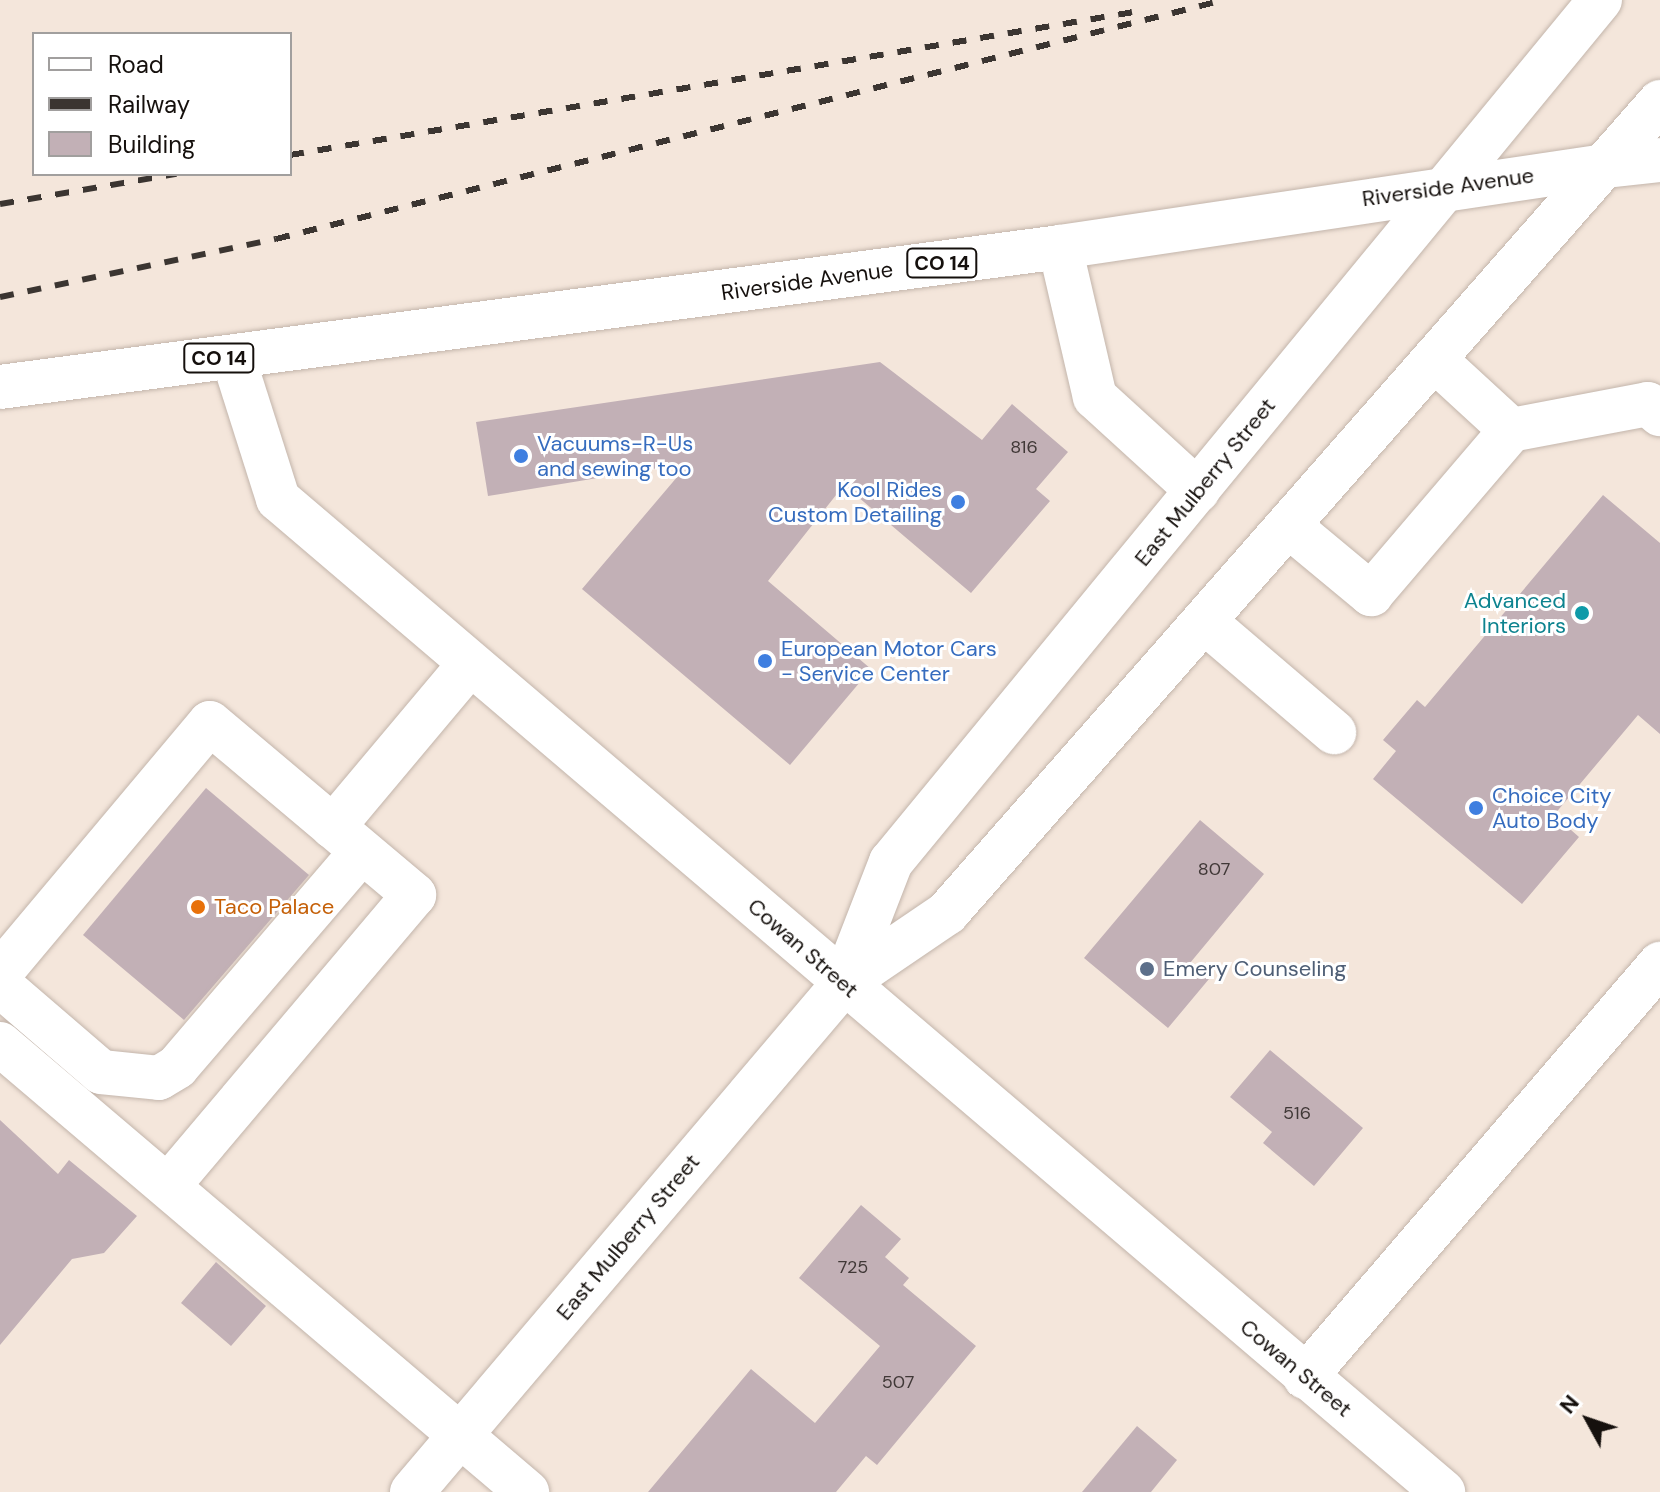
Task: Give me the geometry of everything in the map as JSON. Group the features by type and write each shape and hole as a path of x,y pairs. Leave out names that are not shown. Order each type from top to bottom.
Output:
{"main road":[{"name":"East Mulberry Street","path":"844,983 891,862 1600,0"},
{"name":"East Mulberry Street","path":"412,1492 844,983 947,913 1436,361 1660,102"},
{"name":"Riverside Avenue","path":"0,387 1060,247 1660,160"},
{"path":"1060,247 1095,397 1198,491"},
{"name":"Cowan Street","path":"233,357 278,499 1443,1492"},
{"path":"1436,361 1511,430"},
{"path":"1289,526 1371,594 1511,430 1656,402"},
{"path":"1205,622 1334,732"},
{"path":"0,985 101,1072 159,1078 177,1067 347,839 470,664"},
{"path":"0,973 210,723 414,895 168,1186"},
{"path":"1305,1377 1660,964"},
{"path":"0,1044 527,1492"}],"building":[{"path":"880,362 982,440 1012,404 1068,452 1036,489 1050,501 971,593 844,485 768,581 871,669 790,765 582,589 689,463 488,496 476,422"},
{"name":"Advanced Interiors","path":"1603,495 1660,543 1660,734 1638,715 1554,815 1579,837 1522,904 1373,779 1396,751 1383,740 1417,700 1425,707"},
{"name":"Taco Palace","path":"206,788 309,875 184,1020 83,935"},
{"path":"1200,820 1264,874 1190,963 1209,979 1168,1028 1084,958"},
{"path":"1270,1050 1363,1128 1314,1186 1263,1143 1272,1132 1230,1097"},
{"path":"0,1120 58,1174 69,1160 137,1216 104,1253 72,1259 0,1345"},
{"path":"861,1205 901,1239 885,1257 909,1278 903,1285 976,1346 877,1465 866,1456 836,1492 648,1492 751,1369 815,1423 880,1346 799,1278"},
{"path":"216,1262 266,1306 231,1346 181,1303"},
{"path":"1137,1426 1177,1460 1151,1492 1082,1492"}],"railway":[{"path":"0,297 276,239 1224,0"},
{"path":"292,155 1134,12"},
{"path":"0,204 164,176"}],"place":[{"name":"Vacuums-R-Us and sewing too","path":"521,456"},
{"name":"Kool Rides Custom Detailing","path":"958,502"},
{"name":"Advanced Interiors","path":"1582,613"},
{"name":"European Motor Cars - Service Center","path":"765,661"},
{"name":"Choice City Auto Body","path":"1476,808"},
{"name":"Taco Palace","path":"198,907"},
{"name":"Emery Counseling","path":"1147,969"}]}
